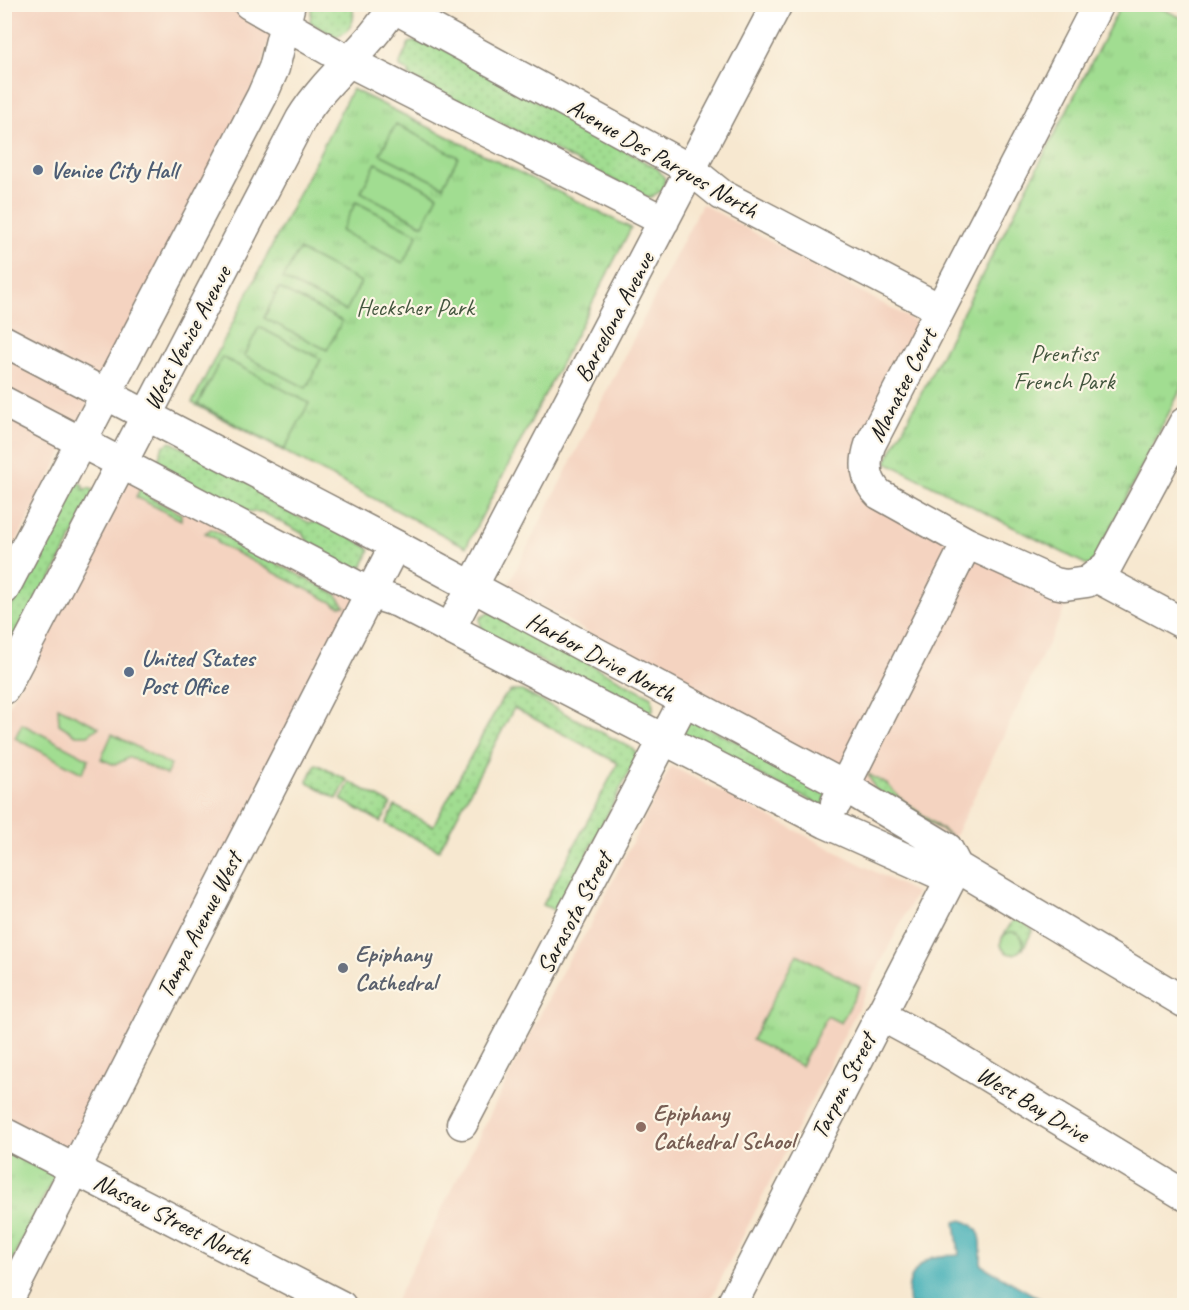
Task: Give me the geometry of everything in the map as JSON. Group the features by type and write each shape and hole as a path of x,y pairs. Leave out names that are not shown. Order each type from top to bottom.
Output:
{"street":[{"path":"249,4 287,15 348,61 664,221"},
{"name":"Barcelona Avenue","path":"450,629 777,4"},
{"name":"Manatee Court","path":"1096,577 1077,584 1054,582 967,543 879,494 869,482 866,465 870,446 1098,4"},
{"name":"West Venice Avenue","path":"4,689 301,119 320,92 370,40 392,6"},
{"name":"Avenue Des Parques North","path":"392,6 691,170 722,195 940,309"},
{"name":"West Venice Avenue","path":"4,589 270,80 287,15"},
{"name":"Harbor Drive North","path":"4,341 395,545 844,786 947,848 954,873"},
{"name":"Harbor Drive North","path":"4,402 370,593 398,602 826,823 954,873 1080,939 1185,1002"},
{"path":"1185,423 1116,553 1096,577 1185,624"},
{"path":"826,823 967,543"},
{"name":"Tampa Avenue West","path":"5,1305 395,545"},
{"name":"Sarasota Street","path":"462,1124 684,701"},
{"name":"Tarpon Street","path":"730,1305 954,873"},
{"name":"West Bay Drive","path":"880,1015 941,1048 1185,1195"},
{"name":"Nassau Street North","path":"4,1133 341,1305"}],"shaded area":[{"path":"4,5 278,5 260,75 100,380 5,330"},
{"path":"702,204 929,329 868,471 1073,592 953,840 688,692 508,585"},
{"path":"4,353 91,398 76,428 5,390"},
{"path":"5,414 66,446 5,564"},
{"path":"127,478 356,597 67,1173 5,1135 4,714"},
{"name":"Epiphany Cathedral School","path":"671,766 916,893 708,1305 407,1306 396,1300 567,962 588,930"}],"green space":[{"path":"351,4 353,20 348,29 340,35 334,37 310,22 312,5"},
{"name":"Prentiss French Park","path":"1121,5 1155,5 1184,19 1184,383 1091,567 886,462"},
{"path":"417,41 423,44 431,42 658,169 665,179 663,190 649,198 408,76 410,72 400,67 400,63 409,43"},
{"name":"Hecksher Park","path":"352,89 631,228 466,547 192,403"},
{"path":"396,124 458,157 443,186 380,154"},
{"path":"376,163 438,195 423,225 361,192"},
{"path":"356,202 418,234 403,263 341,231"},
{"path":"299,250 361,282 346,311 283,279"},
{"path":"279,288 342,321 327,350 264,318"},
{"path":"259,327 321,359 306,388 244,356"},
{"path":"222,357 309,403 284,450 198,404"},
{"path":"171,442 253,484 267,501 308,522 329,523 370,549 363,566 355,570 313,549 302,533 262,512 240,511 156,465 163,446"},
{"path":"76,481 83,485 84,490 88,488 96,491 5,668 5,619"},
{"path":"141,487 149,493 149,497 181,514 181,520 136,497"},
{"path":"211,529 336,594 345,606 339,606 217,543 218,540 205,533"},
{"path":"490,612 652,697 653,710 646,716 481,630 480,618"},
{"path":"511,691 522,691 630,747 638,754 558,912 543,905 618,763 514,708 439,850 386,824 395,806 433,826 502,699"},
{"path":"58,707 99,727 88,735 76,735 59,724"},
{"path":"689,719 827,785 824,807 684,737 683,725"},
{"path":"22,724 89,759 82,773 15,738"},
{"path":"112,734 171,765 166,775 130,757 115,765 101,759"},
{"path":"316,764 347,780 337,799 307,782"},
{"path":"868,774 887,784 900,798 952,837 875,789"},
{"path":"350,782 391,804 381,822 341,800"},
{"path":"1016,916 1033,930 1023,949 1019,935 1012,933 1003,936"},
{"path":"1012,932 1020,935 1023,943 1020,951 1012,954 1004,951 1001,943 1004,935"},
{"path":"797,954 860,987 841,1023 827,1016 801,1066 752,1040"},
{"path":"5,1145 57,1171 5,1274"}],"water":[{"path":"962,1220 970,1223 979,1232 981,1265 1051,1305 909,1305 908,1291 911,1278 924,1262 934,1257 959,1255 955,1222"}],"place":[{"name":"Venice City Hall","path":"38,170"},
{"name":"United States Post Office","path":"129,672"},
{"name":"Epiphany Cathedral","path":"343,968"},
{"name":"Epiphany Cathedral School","path":"641,1127"}]}
